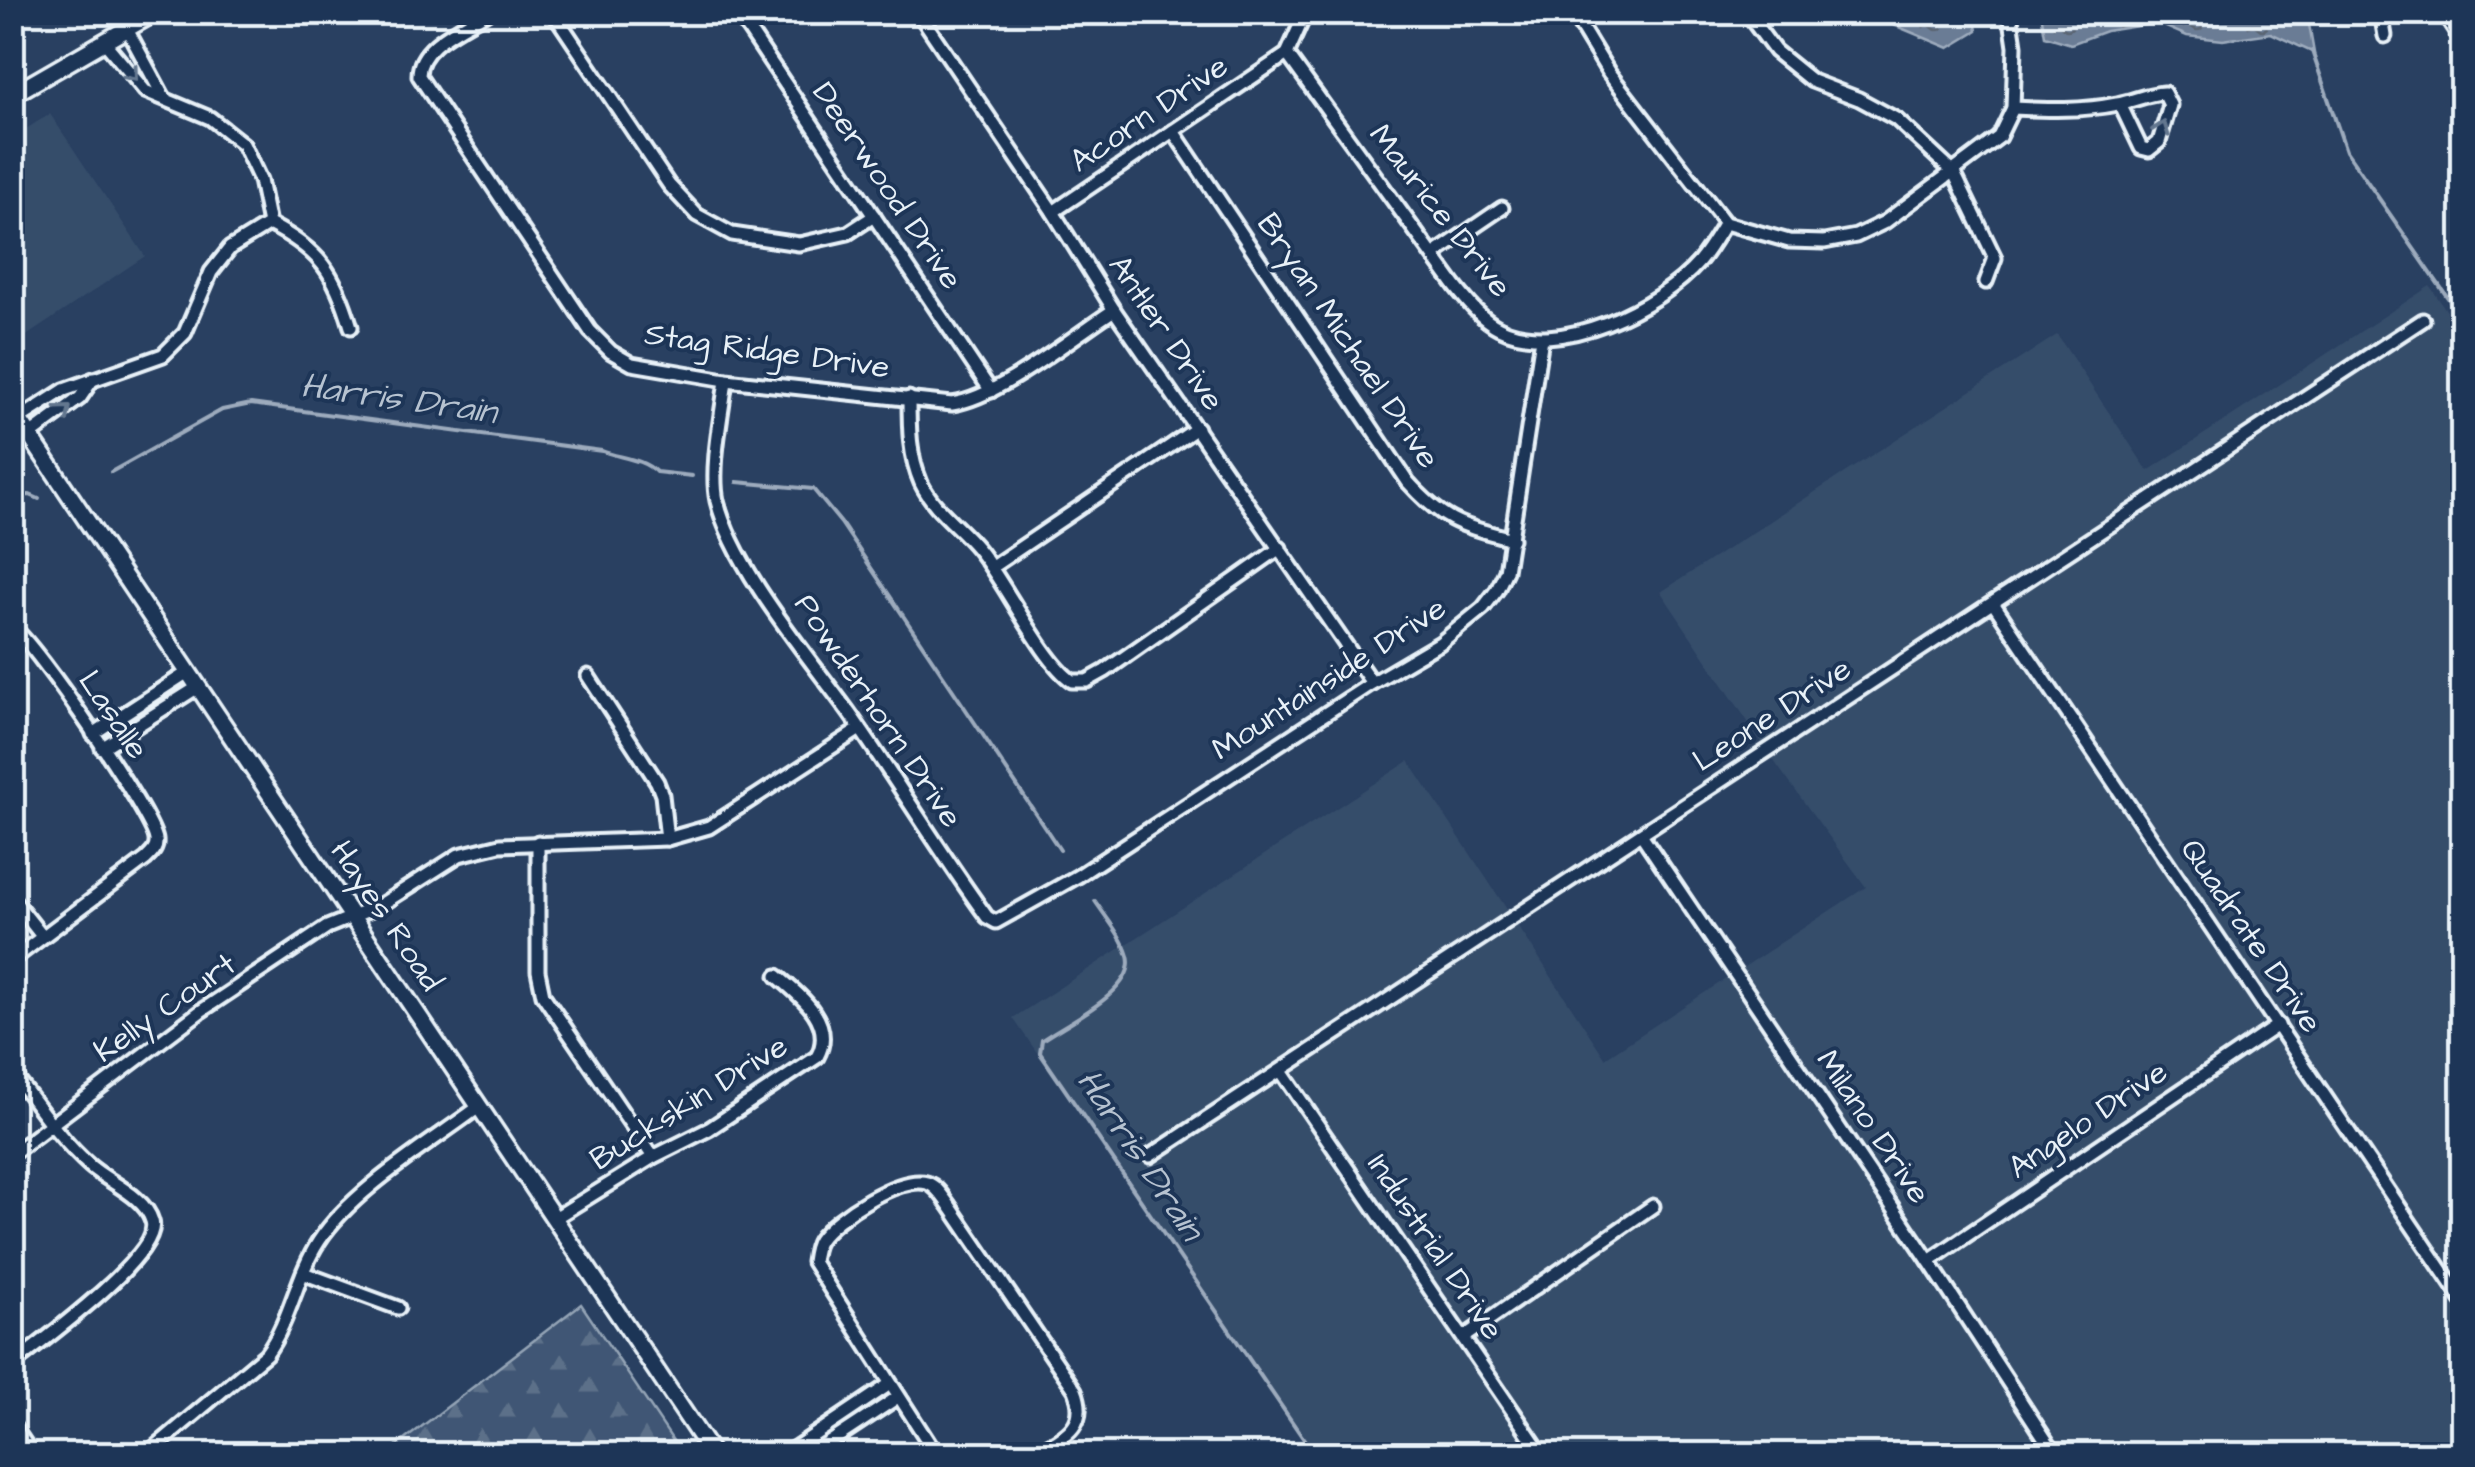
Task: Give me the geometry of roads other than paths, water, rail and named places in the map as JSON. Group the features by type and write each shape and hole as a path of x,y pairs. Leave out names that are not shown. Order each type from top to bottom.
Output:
{"street":[{"path":"12,95 156,12"},
{"name":"Stag Ridge Drive","path":"487,12 428,51 418,69 424,87 590,331 632,364 726,380 952,404 990,392 1114,310"},
{"path":"553,12 669,185 696,215 732,234 799,244 848,233 874,216"},
{"name":"Deerwood Drive","path":"736,12 990,392"},
{"name":"Antler Drive","path":"918,12 1054,212 1114,310 1372,683"},
{"path":"1287,54 1306,12"},
{"path":"1572,12 1609,73 1725,223 1789,241 1824,242 1856,236 1886,222 1999,137 2012,108 2015,46 2011,17"},
{"path":"1746,12 1775,52 1812,81 1859,98 1896,119 1954,173 1995,258 1986,282"},
{"path":"2381,12 2385,36"},
{"path":"2445,12 2462,38"},
{"path":"128,30 164,98"},
{"path":"106,44 145,91 210,118 244,144 260,180 269,224"},
{"name":"Acorn Drive","path":"1054,212 1287,54"},
{"name":"Maurice Drive","path":"1287,54 1476,312 1500,329 1542,338 1577,334 1620,318 1699,262 1725,223"},
{"path":"2012,108 2061,110 2120,104 2142,94 2164,94 2170,105 2159,142 2149,150 2137,142 2120,104"},
{"name":"Bryan Michael Drive","path":"1172,131 1408,482 1432,508 1454,523 1512,539"},
{"path":"1434,256 1502,208"},
{"path":"269,224 298,239 322,260 340,290 352,328"},
{"path":"16,414 64,390 163,354 185,333 211,272 230,248 269,224"},
{"name":"Leone Drive","path":"1150,1156 2423,320"},
{"name":"Mountainside Drive","path":"1120,848 1440,643 1484,608 1506,571 1542,338"},
{"path":"30,435 80,398 94,379"},
{"name":"Powderhorn Drive","path":"726,380 716,496 724,527 744,564 986,917 996,922 1120,848"},
{"path":"910,398 910,442 924,489 992,567 1064,675 1072,681 1087,682 1105,671 1280,548"},
{"name":"Hayes Road","path":"16,414 712,1454"},
{"path":"992,567 1197,428"},
{"name":"Quadrate Drive","path":"1993,602 2462,1300"},
{"name":"Lasalle","path":"12,628 31,643 94,734 149,820 156,840 155,849 146,859 42,936"},
{"path":"94,734 188,672"},
{"path":"588,676 657,782 668,839"},
{"path":"102,748 198,687"},
{"name":"Kelly Court","path":"12,1154 200,1011 327,926 379,906 465,852 538,842 668,839 708,826 860,728"},
{"name":"Milano Drive","path":"1640,834 2055,1454"},
{"path":"538,842 538,972 542,995 654,1157"},
{"path":"12,898 42,936 12,960"},
{"name":"Buckskin Drive","path":"555,1218 654,1157 709,1129 817,1057 823,1036 816,1014 777,976"},
{"name":"Angelo Drive","path":"1929,1261 2278,1024"},
{"name":"Industrial Drive","path":"1281,1070 1542,1454"},
{"path":"12,1072 83,1160 142,1204 152,1220 153,1235 144,1251 110,1284 12,1364"},
{"path":"146,1454 266,1354 279,1334 320,1238 343,1212 480,1106"},
{"path":"936,1454 813,1262 820,1239 866,1202 896,1186 923,1182 934,1186 949,1204 1075,1390 1081,1409 1074,1428 1034,1454"},
{"path":"1464,1337 1654,1206"},
{"path":"303,1273 398,1308"},
{"path":"786,1454 890,1384"},
{"path":"812,1454 898,1397"},
{"path":"12,1424 32,1454"},
{"path":"821,1431 829,1443"}],"water":[{"path":"1865,13 1974,13 1977,31 1949,48"},
{"path":"2041,13 2307,13 2314,53 2271,33 2223,40 2187,36 2157,23 2106,31 2071,44 2045,36"}],"waterway":[{"path":"2312,51 2346,151 2462,318"},
{"name":"Harris Drain","path":"111,472 222,410 251,404 602,451 638,461 656,472 692,476"},
{"name":"Harris Drain","path":"737,482 813,489 841,523 1060,850"},
{"name":"Harris Drain","path":"12,496 39,499"},
{"name":"Harris Drain","path":"1095,901 1122,941 1128,969 1112,993 1042,1040 1040,1053 1314,1454"}]}
